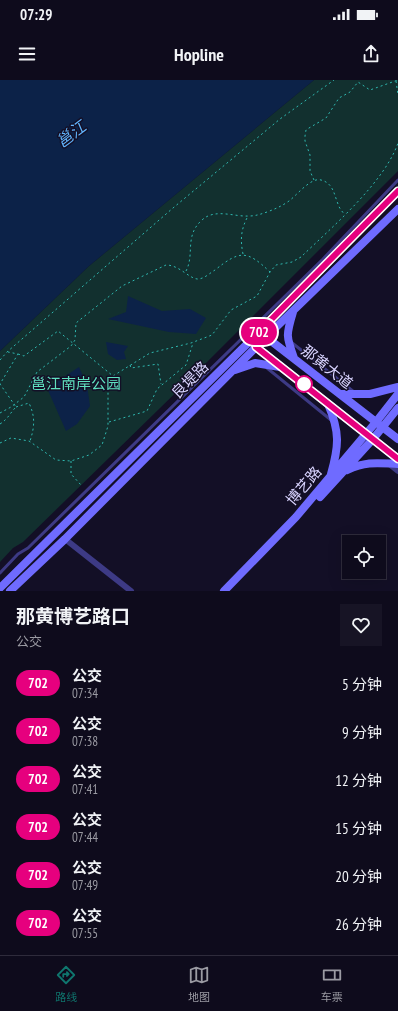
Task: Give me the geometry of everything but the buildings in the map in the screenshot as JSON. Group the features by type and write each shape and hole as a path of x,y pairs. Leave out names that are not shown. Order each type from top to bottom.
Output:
{"main road":[{"name":"良堤路","path":"0,588 255,336 398,191"},
{"name":"良堤路","path":"10,591 65,539 293,310 398,209"},
{"path":"293,310 287,332 294,359"},
{"path":"256,347 255,336 266,337"},
{"name":"那黄大道","path":"266,337 398,439"},
{"name":"那黄大道","path":"256,347 398,459"},
{"path":"232,371 255,363 282,367"},
{"path":"340,394 370,394 398,387"},
{"name":"博艺路","path":"380,425 398,394"},
{"path":"328,404 338,435 336,457 331,476"},
{"name":"博艺路","path":"231,591 343,472 380,425 398,408"},
{"name":"博艺路","path":"224,591 296,517 331,476 370,437"},
{"path":"343,472 360,464 398,464"}],"street":[{"path":"388,463 398,471"},
{"path":"65,539 131,591"}],"lane":[{"path":"0,573 18,554 28,548 312,269 398,180"},
{"path":"288,340 357,394"},
{"path":"263,364 335,423"}],"path":[{"path":"0,360 173,208 280,119 334,80"},
{"path":"356,80 370,90 397,80 398,95"},
{"path":"314,180 310,171 310,155 305,141 306,130 326,118 339,98 350,92 358,82"},
{"path":"0,443 11,438 29,441 56,460 71,460 89,455 102,445 108,426 108,388 113,376 150,353 193,342 212,335 231,310 257,296 270,272 276,265 292,262 301,257 344,215 375,181 396,150 398,143"},
{"path":"186,272 190,259 190,241 195,228 203,219 215,214 248,216 260,215 288,201 314,180 321,179 329,184 334,190 338,206 344,215"},
{"path":"243,254 241,235 243,226 248,216"},
{"path":"0,413 24,397 37,372 61,355 73,343 75,340 76,323 130,281 166,265 172,265 186,272 194,279 199,279 220,265 243,254 251,256 260,262 270,272"},
{"path":"8,352 24,356 58,331 113,376"},
{"path":"108,422 147,411 157,388 186,365 193,342"},
{"path":"16,407 0,384 18,354"},
{"path":"130,365 131,368 158,364 161,385"},
{"path":"0,424 8,419 10,412 16,407 29,402 33,413 32,434 29,441"},
{"path":"71,460 71,474 81,485"}],"green space":[{"name":"邕江南岸公园","path":"314,80 398,80 398,171 203,366 23,542 13,548 0,562 0,351 89,266"}],"water":[{"name":"邕江","path":"0,80 314,80 89,266 0,351"},
{"path":"128,296 162,311 190,309 206,318 196,334 169,332 108,319 126,312"},
{"path":"106,342 128,346 124,352 126,359 117,360 108,354"},
{"path":"79,367 87,385 90,406 77,424 66,431 47,388"}],"bus line":[{"name":"702","path":"398,191 255,336 256,347 398,459"}]}
